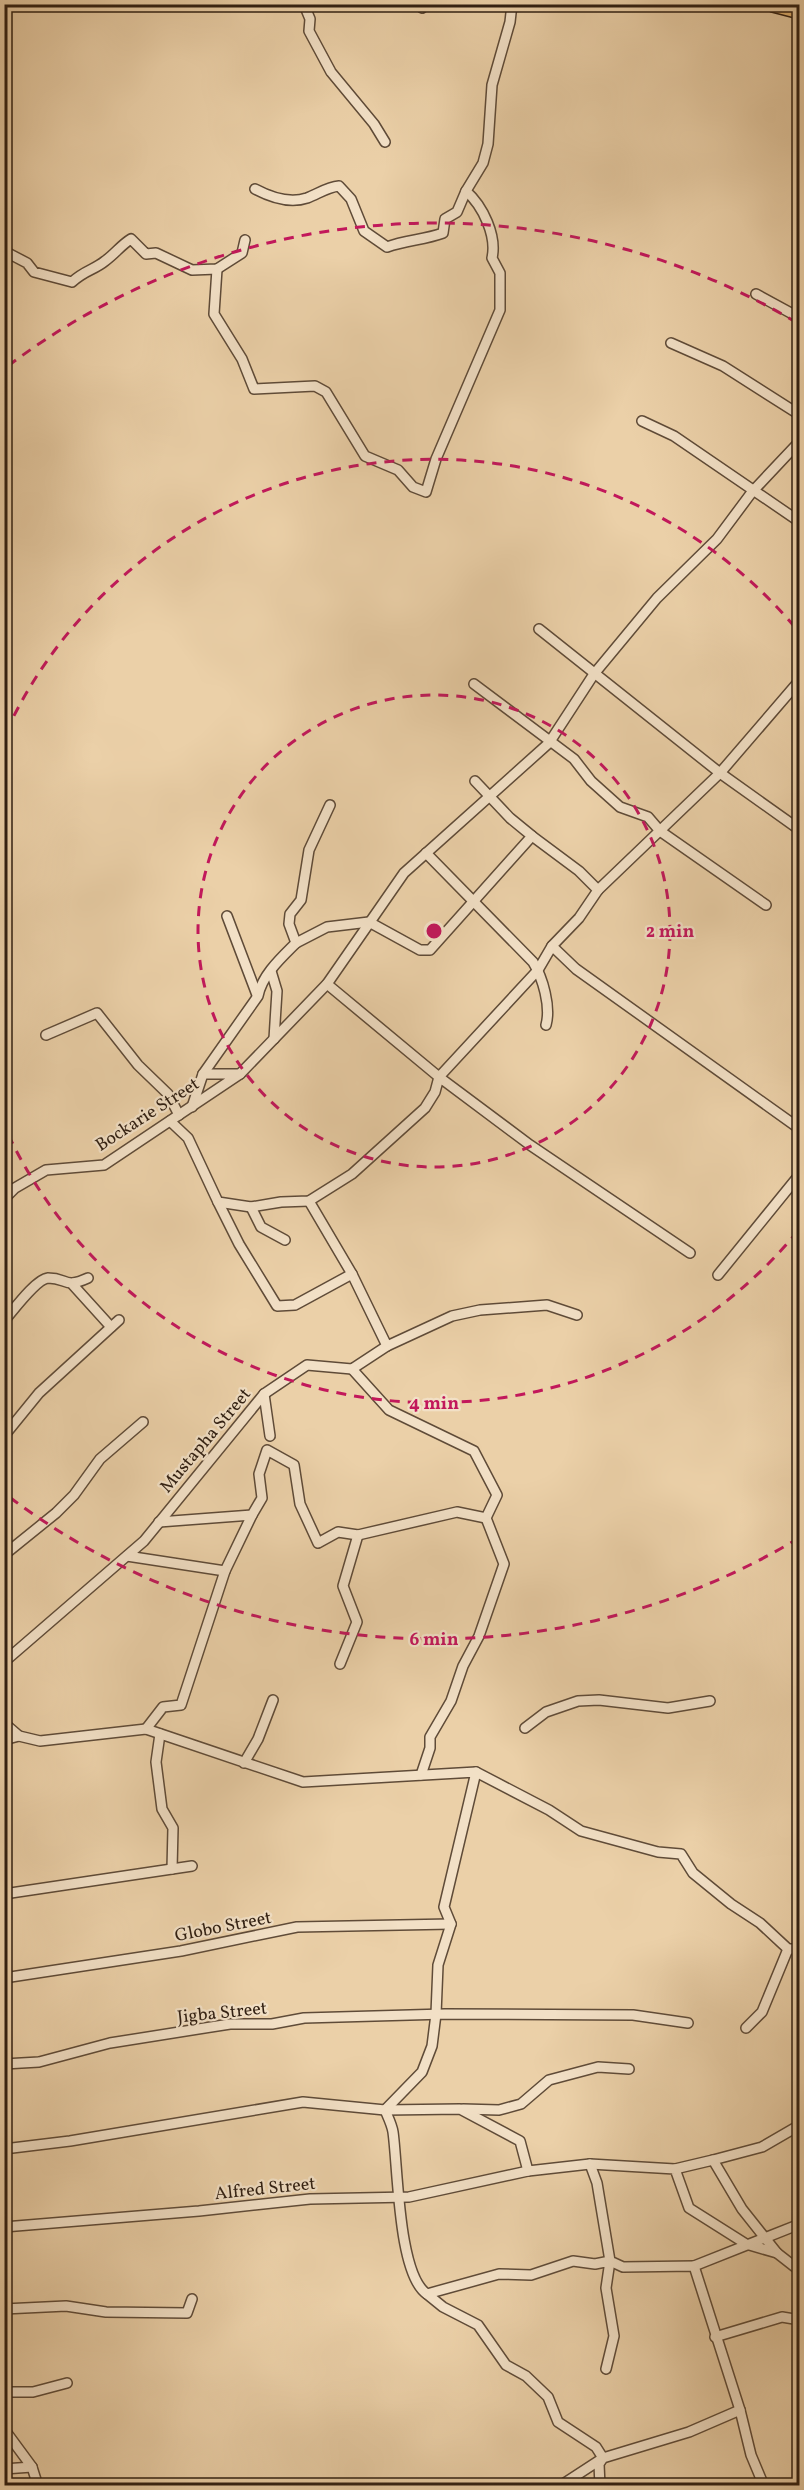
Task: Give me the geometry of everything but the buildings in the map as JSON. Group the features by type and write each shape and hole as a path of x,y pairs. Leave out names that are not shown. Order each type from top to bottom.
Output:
{"main road":[{"path":"773,4 800,11"}],"street":[{"path":"294,4 305,7 310,19 309,32 331,72 374,124 385,142"},
{"path":"255,189 273,199 303,199 332,186 339,186 351,200 364,231 387,247 404,241 428,239 443,233 445,219 458,212 466,191 483,163 488,144 492,85 502,42 510,22 512,4"},
{"path":"217,269 214,314 242,359 254,389 315,386 326,392 365,456 398,470 412,487 426,492 436,459 500,310 500,273 492,258 494,246 491,229 476,200 466,191"},
{"path":"4,251 27,263 34,272 72,282 85,270 105,261 117,248 131,239 146,254 156,253 192,270 217,269 242,252 245,240"},
{"path":"756,294 800,318"},
{"path":"671,344 723,366 800,415"},
{"path":"642,421 674,436 734,476 752,492 800,522"},
{"path":"240,1074 327,984 404,873 549,742 594,674 657,598 717,539 752,492 800,441"},
{"path":"539,629 720,773 800,830"},
{"path":"218,1202 251,1207 281,1202 309,1201 352,1174 425,1108 435,1092 439,1077 538,970 552,946 579,918 598,890 720,773 800,680"},
{"path":"474,684 574,759 591,780 621,807 648,817 660,831 766,905"},
{"path":"475,781 532,836 579,871 598,890"},
{"path":"296,944 289,924 290,914 301,900 309,850 330,805"},
{"path":"192,1107 203,1074 258,996 260,986 296,944 327,927 369,922 420,950 430,950 532,836"},
{"path":"426,853 538,970 542,976 548,1018 546,1025"},
{"path":"227,916 258,996"},
{"path":"552,946 576,969 800,1129"},
{"path":"271,971 277,991 274,1039"},
{"path":"327,984 439,1077 530,1145 690,1253"},
{"path":"46,1035 97,1013 138,1065 168,1094 179,1115"},
{"name":"Bockarie Street","path":"203,1074 240,1074"},
{"name":"Bockarie Street","path":"4,1199 15,1188 46,1170 104,1165 240,1074"},
{"path":"170,1121 188,1138 238,1244 277,1306 295,1305 352,1274"},
{"path":"718,1275 800,1174"},
{"path":"309,1201 352,1274 387,1346"},
{"path":"251,1207 261,1227 285,1240"},
{"path":"4,1321 38,1282 46,1278 73,1285 111,1327"},
{"path":"73,1285 88,1278"},
{"path":"421,1775 430,1748 430,1737 451,1701 463,1666 479,1636 504,1564 486,1518 497,1495 474,1451 389,1410 352,1369 387,1346 452,1316 480,1310 547,1305 577,1315"},
{"path":"4,1436 39,1392 119,1320"},
{"name":"Mustapha Street","path":"4,1662 127,1556 159,1522 264,1394 307,1365 352,1369"},
{"path":"264,1394 270,1436"},
{"path":"4,1555 56,1513 74,1495 100,1459 143,1422"},
{"path":"146,1729 163,1707 181,1705 225,1570 262,1498 259,1474 267,1450 294,1465 300,1504 318,1543 338,1532 358,1535 457,1512 486,1518"},
{"path":"159,1522 252,1515"},
{"path":"340,1664 357,1622 343,1586 358,1535"},
{"path":"127,1556 225,1570"},
{"path":"525,1728 546,1712 578,1701 599,1700 668,1708 710,1701"},
{"path":"244,1763 258,1739 273,1701"},
{"path":"4,1723 19,1736 40,1741 146,1729 303,1782 476,1772 549,1810 581,1831 658,1852 681,1854 693,1873 730,1904 760,1923 788,1949 800,1949"},
{"path":"160,1734 156,1762 162,1809 173,1828 172,1869"},
{"path":"4,1740 19,1736"},
{"path":"385,2110 422,2072 441,2014 438,1965 451,1924 444,1906 476,1772"},
{"path":"4,1894 192,1866"},
{"name":"Globo Street","path":"4,1978 181,1952 297,1927 451,1924"},
{"path":"746,2028 762,2012 788,1949"},
{"name":"Jigba Street","path":"4,2064 39,2062 110,2043 230,2024 272,2024 304,2018 441,2014 633,2015 688,2023"},
{"path":"4,2149 70,2142 303,2102 385,2110 499,2110 521,2104 549,2080 598,2067 628,2069"},
{"path":"460,2109 520,2141 528,2171"},
{"path":"385,2110 393,2129 398,2197 412,2271 420,2289 443,2307 477,2325 506,2365 526,2376 548,2397 558,2422 596,2447 603,2458"},
{"name":"Alfred Street","path":"4,2227 199,2211 310,2199 398,2197 528,2171 590,2164 675,2169 762,2147 800,2126"},
{"path":"713,2160 724,2182 765,2238 777,2253 800,2271"},
{"path":"590,2164 597,2183 610,2261 606,2288 614,2336 606,2369"},
{"path":"675,2169 689,2208 746,2244 777,2253"},
{"path":"428,2294 499,2274 531,2275 573,2261 595,2264 610,2261 623,2266 694,2266 800,2224"},
{"path":"694,2266 740,2410 751,2455 764,2486"},
{"path":"9,2309 66,2306 106,2312 187,2313 192,2299"},
{"path":"715,2337 782,2317 800,2320"},
{"path":"4,2392 33,2392 67,2383"},
{"path":"560,2486 603,2458 689,2432 740,2410"},
{"path":"4,2429 32,2467 38,2486"},
{"path":"600,2486 599,2464 603,2458"},
{"path":"4,2469 32,2467"}]}
